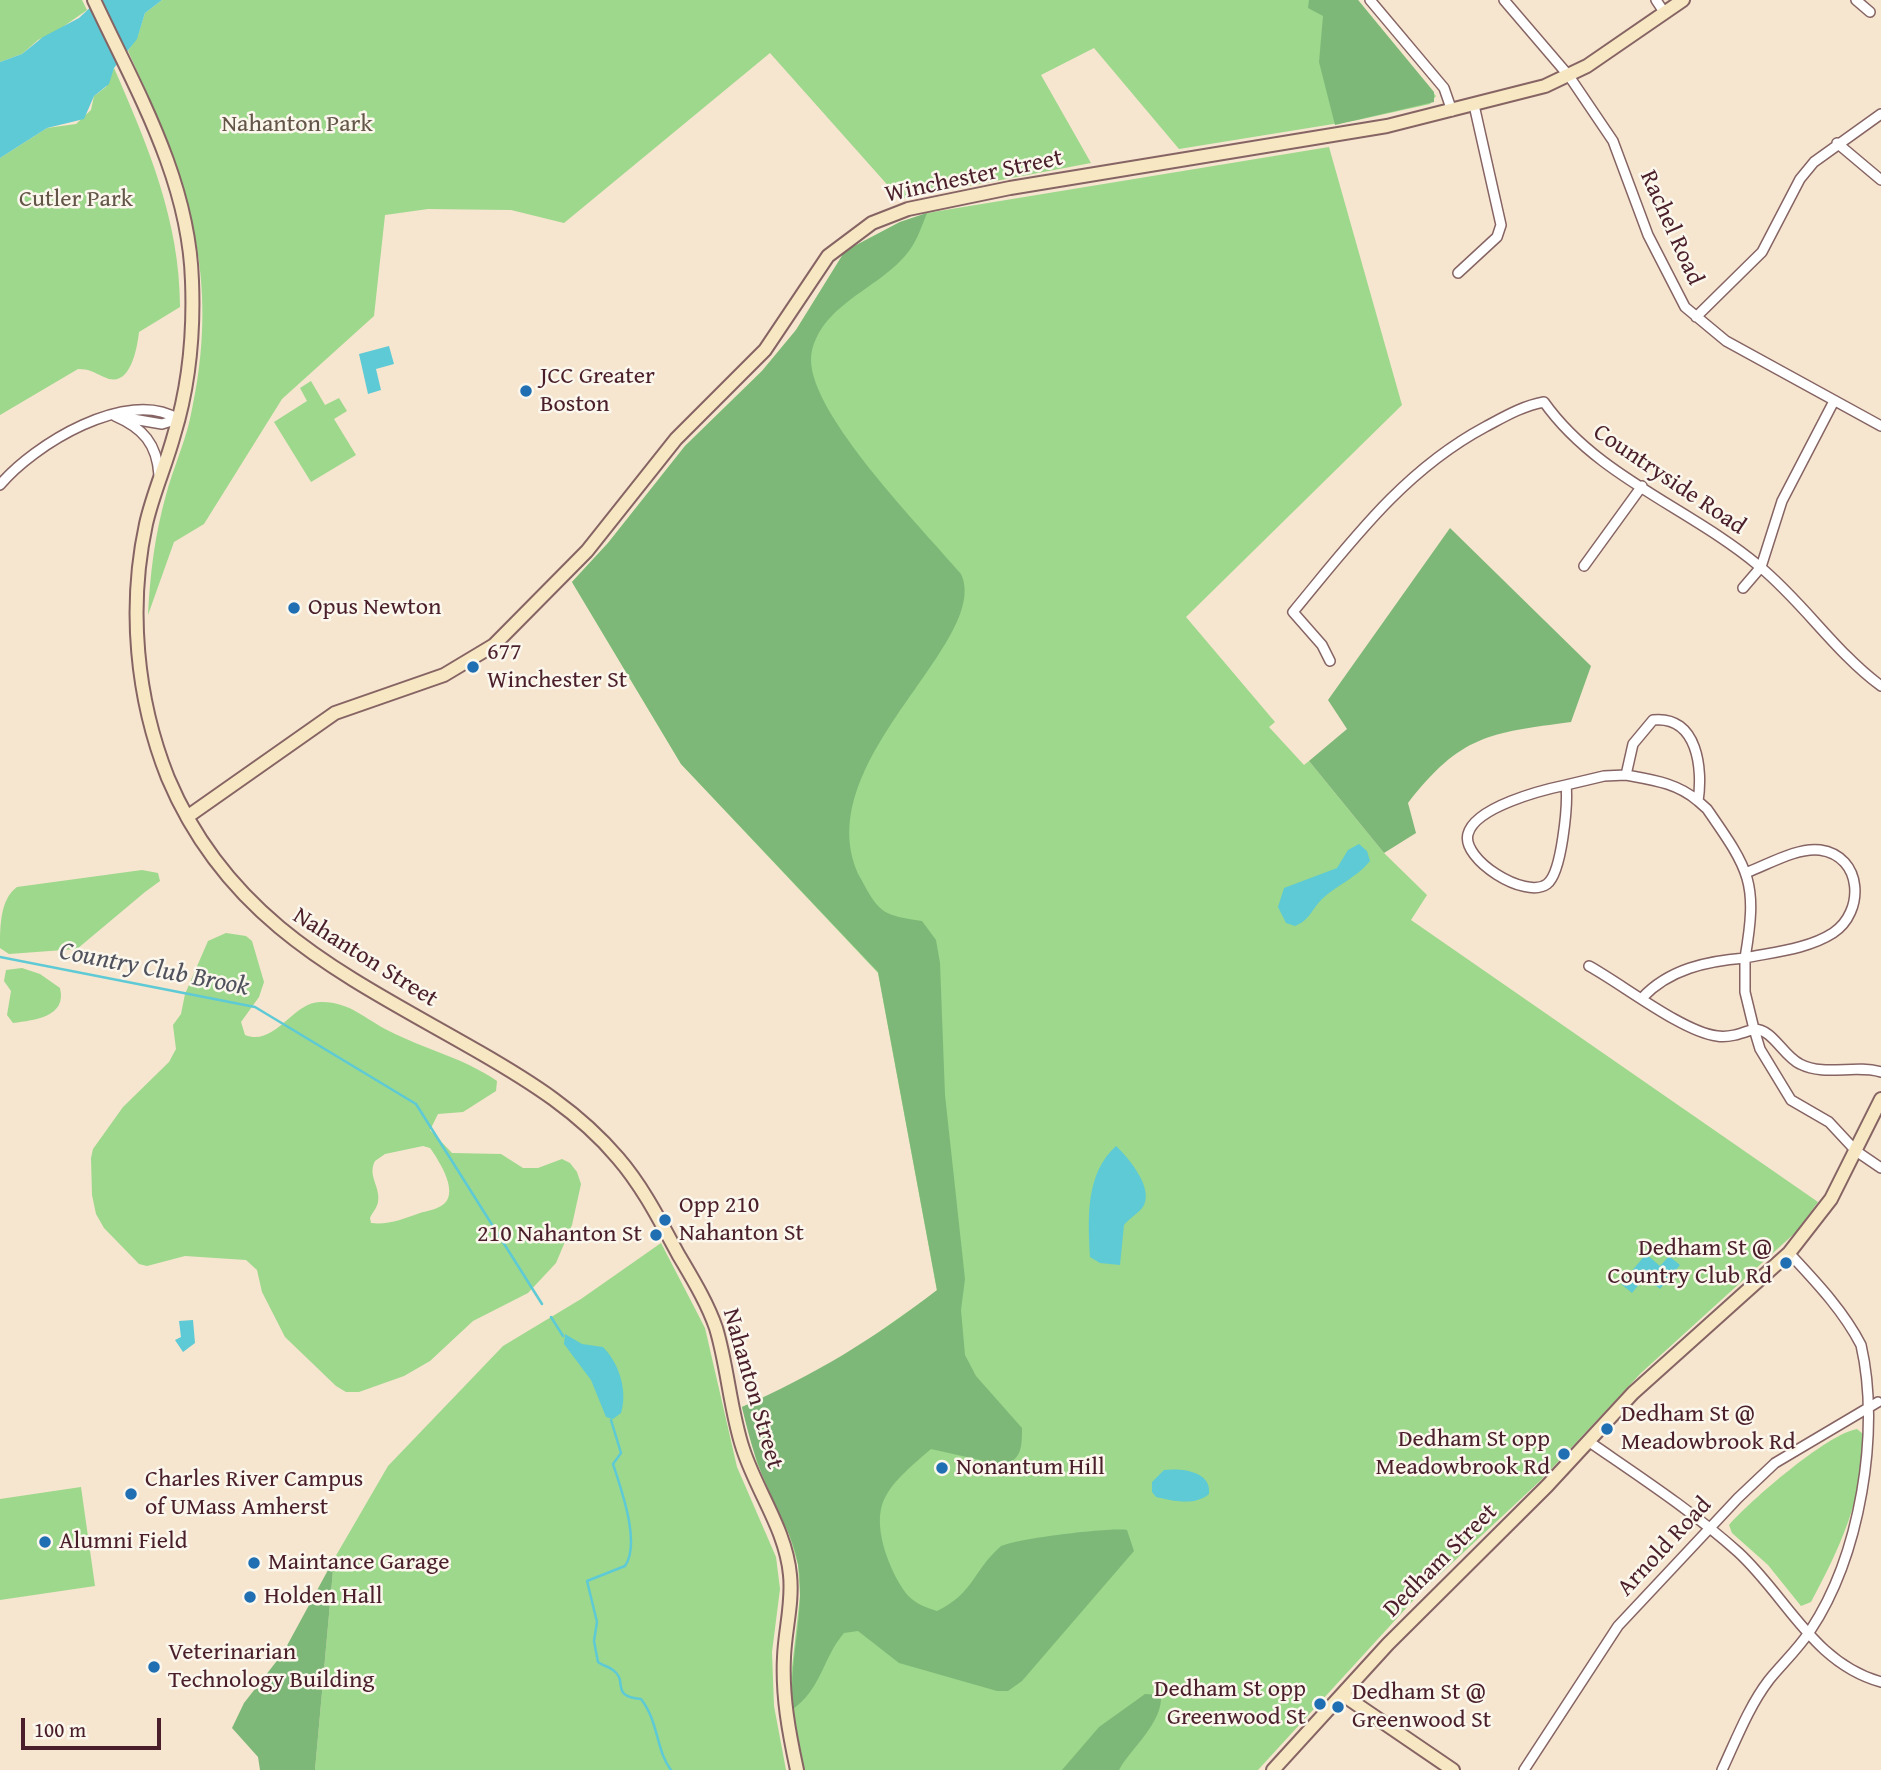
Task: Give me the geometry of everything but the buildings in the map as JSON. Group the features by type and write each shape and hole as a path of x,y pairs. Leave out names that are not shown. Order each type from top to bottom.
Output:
{"main road":[{"name":"Nahanton Street","path":"94,0 171,169 188,234 192,316 178,419 159,478 140,559 138,649 153,735 187,817 224,874 274,925 333,967 557,1100 610,1148 642,1190 711,1315 742,1446 786,1551 791,1589 784,1685 788,1727 797,1770"},
{"name":"Winchester Street","path":"187,817 335,713 444,675 494,645 587,551 687,426 765,350 828,257 872,223 908,209 1002,190 1367,130 1474,105 1569,76 1683,0"},
{"name":"Dedham Street","path":"1273,1770 1396,1635 1633,1393 1789,1253 1831,1199 1881,1099"},
{"path":"1343,1695 1453,1770"}],"street":[{"path":"1370,0 1444,88 1452,111"},
{"name":"Rachel Road","path":"1504,0 1569,76 1613,141 1663,267 1685,307 1726,341 1881,426"},
{"path":"1656,0 1664,12"},
{"path":"1856,0 1870,12"},
{"path":"1458,273 1498,236 1502,225 1474,105"},
{"path":"1696,317 1762,252 1800,179 1823,152 1881,114"},
{"path":"1837,143 1867,171 1881,180"},
{"path":"1743,588 1761,567 1782,501 1834,401"},
{"name":"Countryside Road","path":"1330,661 1322,645 1293,612 1396,490 1437,456 1473,433 1520,409 1544,402 1566,431 1593,456 1712,530 1761,567 1881,686"},
{"path":"115,416 137,427 148,437 156,454 159,478"},
{"path":"0,485 26,459 52,441 82,426 115,416 162,424 178,419"},
{"path":"1584,566 1642,486"},
{"path":"1626,775 1633,744 1645,727 1653,720 1666,721 1678,728 1696,748 1702,769 1698,801"},
{"path":"1566,785 1567,799 1556,869 1546,886 1534,890 1522,888 1483,864 1470,849 1467,839 1472,825 1490,812 1528,795 1566,785 1604,776 1626,775 1662,781 1688,792 1722,830 1748,872 1752,900 1745,958 1745,992 1760,1049 1791,1100 1829,1122 1856,1151 1881,1168"},
{"path":"1642,998 1665,979 1688,968 1800,947 1833,934 1847,923 1857,900 1851,874 1835,855 1823,851 1797,854 1748,872"},
{"path":"1589,966 1713,1036 1735,1035 1754,1029 1769,1034 1787,1058 1803,1066 1818,1070 1854,1069 1881,1072"},
{"path":"1722,1770 1767,1682 1808,1634 1853,1549 1868,1500 1875,1458 1879,1403 1861,1345 1844,1316 1789,1253"},
{"name":"Arnold Road","path":"1524,1770 1618,1626 1738,1497 1775,1463 1879,1403"},
{"path":"1588,1441 1685,1507 1711,1529 1759,1574 1808,1634 1835,1661 1859,1676 1881,1682"}],"green space":[{"path":"0,0 82,0 87,10 57,31 38,40 22,54 0,62"},
{"name":"Nahanton Park","path":"162,0 1358,0 1436,96 1430,104 1358,120 1179,149 1094,48 1041,75 1091,163 900,199 770,53 564,223 511,210 428,209 385,215 374,316 282,399 204,524 174,542 148,615 156,539 166,495 190,419 199,367 203,319 200,273 182,186 167,142 128,51 138,35 145,13"},
{"path":"1309,0 1358,0 1434,92 1434,102 1335,125 1319,62 1323,16 1308,8"},
{"name":"Cutler Park","path":"114,68 160,184 174,244 180,307 139,332 131,366 120,378 113,379 78,369 0,415 0,158 47,128 76,124 91,110 94,96 106,87"},
{"path":"1329,147 1402,405 1186,617 1275,722 1269,727 1304,765 1309,761 1384,853 1427,895 1411,920 1818,1202 1796,1232 1641,1373 1541,1480 1420,1593 1258,1770 804,1770 794,1720 791,1676 800,1596 798,1565 789,1534 757,1463 742,1407 804,1380 937,1291 878,973 681,764 572,582 608,543 685,446 762,371 796,330 845,251 900,222 927,213"},
{"path":"927,213 905,256 846,303 825,324 814,344 811,359 816,382 829,410 848,440 871,471 961,574 963,602 951,635 875,751 856,793 850,836 861,879 873,900 891,915 922,921 936,940 940,963 945,1095 965,1279 961,1310 965,1355 976,1376 1022,1428 1022,1435 1020,1452 1014,1460 1002,1465 931,1449 890,1489 882,1505 880,1527 889,1562 905,1592 915,1602 937,1611 966,1590 991,1556 1000,1547 1008,1544 1062,1534 1127,1530 1134,1551 1022,1681 1008,1691 997,1691 899,1663 858,1631 844,1633 810,1692 793,1709 793,1673 800,1600 798,1564 789,1534 758,1465 742,1407 843,1355 937,1290 878,972 681,764 572,582 608,543 685,446 762,371 796,330 845,251 900,222"},
{"path":"311,381 325,405 339,398 347,411 334,419 356,455 311,482 274,422 307,401 300,388"},
{"path":"1450,528 1591,666 1571,722 1497,735 1461,750 1427,780 1408,803 1416,833 1384,853 1309,761 1347,729 1328,700"},
{"path":"142,870 158,873 160,881 77,949 9,954 0,948 4,906 11,892 17,887"},
{"path":"226,933 246,936 252,941 264,982 259,997 241,1022 245,1035 266,1035 310,1004 340,1004 389,1031 471,1066 497,1081 496,1091 463,1112 438,1114 430,1130 452,1153 501,1154 523,1168 538,1168 562,1159 570,1163 577,1172 581,1184 572,1225 556,1263 528,1293 473,1321 430,1361 404,1376 359,1392 346,1392 336,1386 285,1337 262,1292 257,1270 246,1260 185,1256 147,1266 139,1264 104,1228 96,1214 92,1195 93,1149 123,1107 169,1062 176,1049 173,1025 181,1014 185,994 208,941","holes":["423,1146 430,1148 447,1178 447,1201 441,1206 402,1219 371,1223 370,1218 378,1197 373,1172 375,1161 385,1154"]},
{"path":"22,968 40,974 60,988 61,998 59,1005 47,1015 13,1023 7,1015 11,991 4,981 6,970"},
{"path":"661,1243 705,1328 737,1467 776,1557 780,1589 772,1652 774,1706 786,1770 315,1770 334,1559 388,1466 503,1346 581,1299"},
{"path":"1857,1429 1863,1434 1863,1456 1855,1500 1831,1563 1811,1602 1801,1606 1768,1565 1732,1533 1729,1525 1771,1485 1809,1455"},
{"name":"Alumni Field","path":"81,1487 95,1586 0,1600 0,1499"},
{"path":"334,1559 315,1770 260,1770 258,1757 232,1728 244,1703 283,1653"},
{"path":"1145,1694 1161,1695 1157,1715 1119,1770 1062,1770 1099,1727"}],"water":[{"path":"98,0 162,0 145,13 137,39 114,68 109,84 94,96 84,119 47,128 0,158 0,62 22,54 43,37 79,18"},
{"path":"389,346 394,364 376,369 381,390 368,394 359,354"},
{"path":"1359,844 1367,851 1370,861 1365,867 1322,899 1304,921 1295,926 1286,923 1278,907 1284,888 1337,868 1348,850"},
{"path":"1116,1146 1138,1173 1146,1198 1142,1208 1124,1225 1120,1265 1100,1263 1090,1257 1089,1242 1089,1213 1094,1183 1106,1157"},
{"path":"1646,1254 1660,1266 1669,1256 1680,1265 1660,1289 1645,1277 1632,1293 1621,1284"},
{"path":"193,1320 195,1343 183,1352 175,1340 181,1337 179,1321"},
{"path":"565,1334 582,1344 603,1347 614,1361 623,1387 623,1405 621,1413 613,1419 606,1417 591,1380 564,1344"},
{"path":"1164,1470 1186,1471 1201,1476 1209,1486 1209,1494 1191,1501 1156,1497 1152,1492 1152,1482"}],"waterway":[{"name":"Country Club Brook","path":"0,957 255,1007 416,1104 542,1304"},
{"name":"Country Club Brook","path":"551,1317 563,1336"},
{"name":"Country Club Brook","path":"611,1420 621,1453 613,1464 628,1516 631,1544 625,1566 587,1581 597,1622 594,1641 598,1662 617,1674 625,1695 641,1699 647,1708 671,1770"}],"place":[{"name":"JCC Greater Boston","path":"526,391"},
{"name":"Opus Newton","path":"294,608"},
{"name":"677 Winchester St","path":"473,667"},
{"name":"Opp 210 Nahanton St","path":"665,1220"},
{"name":"210 Nahanton St","path":"656,1235"},
{"name":"Dedham St @ Country Club Rd","path":"1786,1263"},
{"name":"Dedham St @ Meadowbrook Rd","path":"1607,1429"},
{"name":"Dedham St opp Meadowbrook Rd","path":"1564,1454"},
{"name":"Nonantum Hill","path":"942,1468"},
{"name":"Charles River Campus of UMass Amherst","path":"131,1494"},
{"name":"Alumni Field","path":"45,1542"},
{"name":"Maintance Garage","path":"254,1563"},
{"name":"Holden Hall","path":"250,1597"},
{"name":"Veterinarian Technology Building","path":"154,1667"},
{"name":"Dedham St opp Greenwood St","path":"1320,1704"},
{"name":"Dedham St @ Greenwood St","path":"1338,1707"}]}
